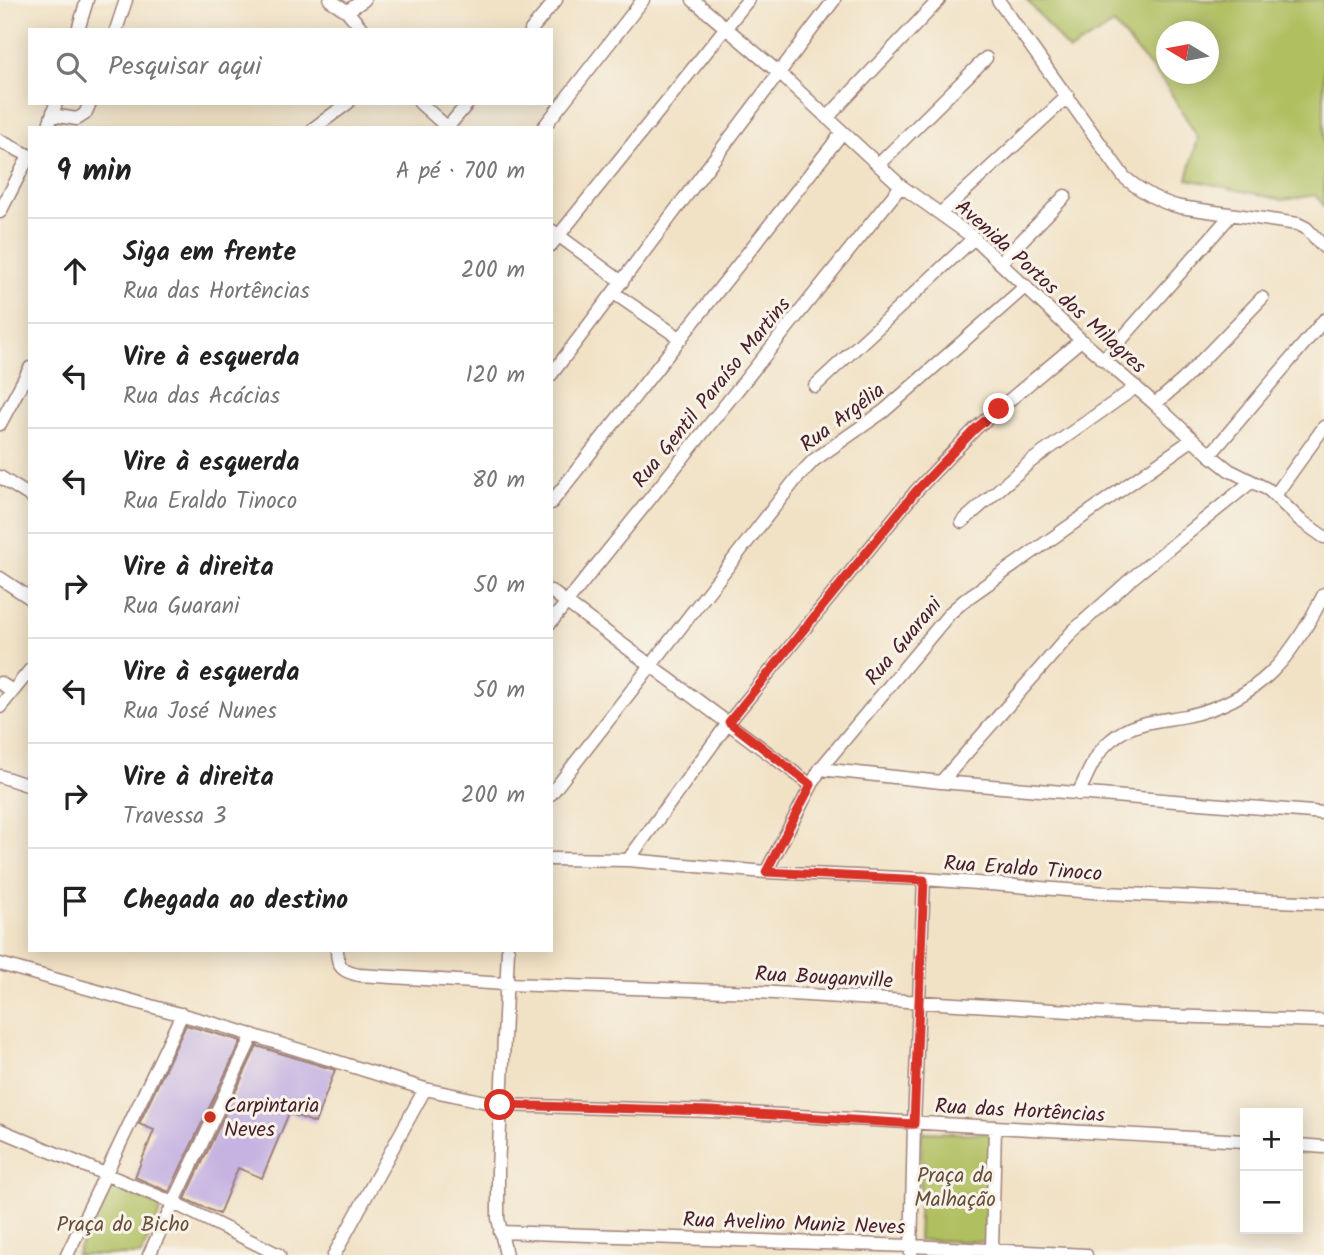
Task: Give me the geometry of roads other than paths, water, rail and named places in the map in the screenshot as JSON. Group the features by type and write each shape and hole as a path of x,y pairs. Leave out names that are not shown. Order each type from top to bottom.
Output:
{"street":[{"path":"79,28 87,0"},
{"path":"117,28 126,0"},
{"path":"330,0 347,11 361,28"},
{"path":"347,11 364,0"},
{"path":"533,28 556,0"},
{"path":"545,126 643,0"},
{"name":"Avenida Portos dos Milagres","path":"693,0 778,72 901,186 974,238 1081,340 1156,404 1210,455 1229,470 1276,494 1300,520 1324,537"},
{"path":"622,282 554,237 748,0"},
{"path":"553,372 834,0"},
{"path":"827,118 939,0"},
{"path":"998,0 1124,177 1137,188 1164,203 1231,215 1287,220 1306,228 1324,247"},
{"path":"878,165 986,58"},
{"path":"941,213 1068,96"},
{"path":"52,115 77,120 85,114 89,105"},
{"path":"317,126 345,105"},
{"path":"422,105 445,126"},
{"path":"449,126 466,105"},
{"path":"553,500 842,133"},
{"path":"0,141 28,155"},
{"path":"0,212 28,158"},
{"name":"Rua Gentil Paraíso Martins","path":"553,620 901,186"},
{"path":"1000,263 1065,196"},
{"path":"1104,359 1231,215"},
{"path":"815,386 974,238"},
{"name":"Rua Argélia","path":"553,790 796,479 814,460 884,411 1026,286"},
{"path":"614,293 681,339"},
{"path":"1156,404 1183,380 1262,298"},
{"path":"1210,455 1324,320"},
{"path":"628,860 729,722 916,491 975,429 1081,340"},
{"path":"0,425 28,372"},
{"path":"962,522 1030,463 1136,387"},
{"path":"1276,494 1324,427"},
{"name":"Rua Guarani","path":"766,872 821,769 957,606 1193,439"},
{"path":"0,477 28,495"},
{"path":"941,782 1073,631 1131,579 1251,482"},
{"path":"0,578 28,597"},
{"path":"553,592 811,785"},
{"path":"1077,794 1099,752 1122,732 1153,720 1199,712 1242,696 1260,684 1288,657 1324,594"},
{"path":"0,707 28,672"},
{"path":"0,683 13,691"},
{"path":"821,769 1077,794 1324,813"},
{"path":"0,776 28,785"},
{"name":"Rua Eraldo Tinoco","path":"553,859 628,860 766,872 1120,894 1324,903"},
{"path":"911,1251 924,880"},
{"name":"Rua Bouganville","path":"337,952 338,964 350,973 506,984 758,992 1135,1015 1324,1021"},
{"path":"506,1255 500,1232 498,1182 508,952"},
{"name":"Rua das Hortências","path":"0,964 182,1014 425,1089 500,1105 711,1111 1240,1141"},
{"path":"67,1255 182,1014"},
{"path":"149,1255 253,1035"},
{"path":"334,1255 425,1089"},
{"path":"992,1250 995,1127"},
{"path":"0,1130 174,1203 279,1255"},
{"path":"1303,1145 1324,1147"},
{"name":"Rua Avelino Muniz Neves","path":"500,1232 911,1251 992,1250 1086,1255"}],"place":[{"name":"Carpintaria Neves","path":"210,1117"}],"park label":[{"name":"Praça da Malhação","path":"955,1187"},
{"name":"Praça do Bicho","path":"123,1224"}]}
